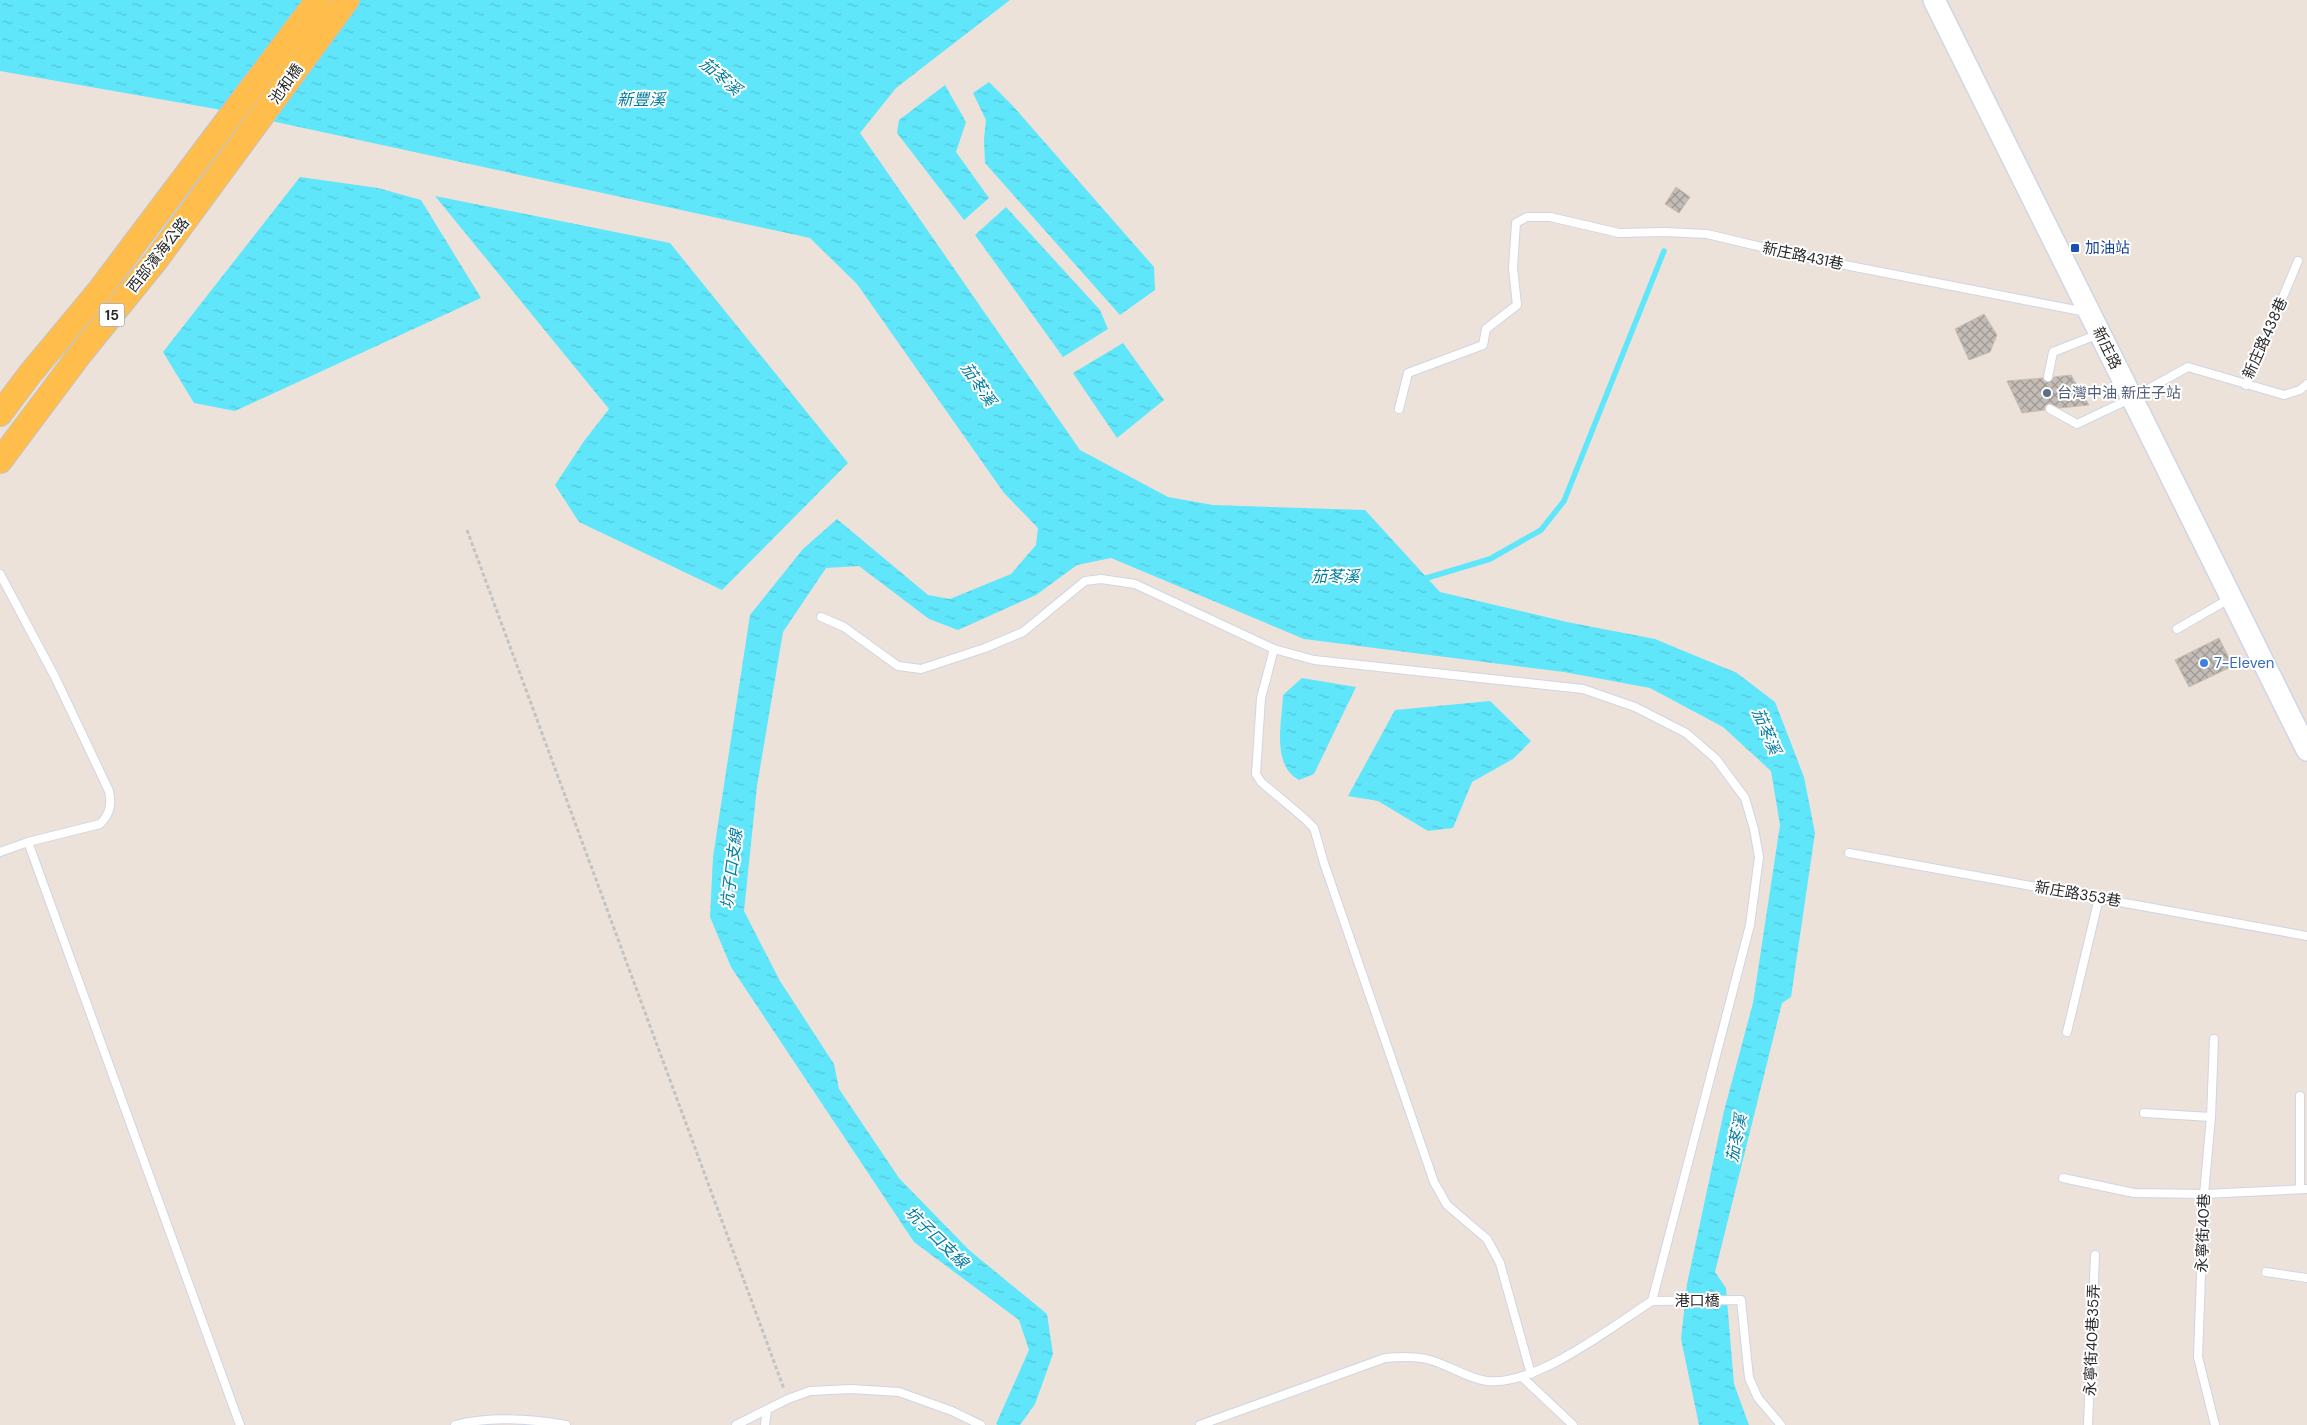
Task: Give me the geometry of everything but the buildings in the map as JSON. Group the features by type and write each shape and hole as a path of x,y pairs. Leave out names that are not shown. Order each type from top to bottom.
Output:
{"main road":[{"name":"池和橋","path":"201,158 318,0"},
{"name":"池和橋","path":"224,168 348,0"},
{"name":"西部濱海公路","path":"0,414 30,374 99,291 201,158"},
{"name":"西部濱海公路","path":"0,461 224,168"}],"street":[{"name":"新庄路","path":"1934,0 2307,750"}],"lane":[{"name":"新庄路431巷","path":"1400,409 1408,373 1483,345 1486,329 1517,305 1513,268 1516,223 1527,217 1550,217 1619,233 1664,232 1707,234 1804,258 2090,313"},
{"name":"新庄路438巷","path":"2050,410 2077,424 2132,398 2188,366 2246,385 2298,261"},
{"path":"2048,377 2053,352 2100,334"},
{"path":"2246,385 2284,395 2300,390 2307,384"},
{"path":"0,574 55,677 109,791 111,801 107,817 100,824 28,842 0,852"},
{"path":"821,617 844,627 898,666 921,669 986,648 1023,632 1085,581 1101,579 1135,584 1274,649 1314,660 1352,666 1583,689 1635,707 1686,733 1716,760 1745,798 1754,829 1759,857 1750,925 1652,1301 1548,1367 1522,1377 1487,1381 1429,1359 1405,1356 1385,1358 1200,1425"},
{"path":"2176,629 2231,598"},
{"path":"1274,649 1261,698 1256,774 1260,782 1314,828 1324,863 1434,1182 1447,1204 1488,1239 1500,1263 1531,1374"},
{"path":"28,842 240,1425"},
{"name":"新庄路353巷","path":"1849,853 2307,936"},
{"path":"2067,1032 2099,898"},
{"name":"永寧街40巷","path":"2214,1039 2211,1117 2204,1194 2198,1358 2215,1425"},
{"path":"2063,1178 2134,1193 2204,1194 2304,1189 2300,1096"},
{"path":"2144,1113 2211,1117"},
{"name":"永寧街40巷35弄","path":"2088,1425 2095,1255"},
{"path":"2266,1272 2307,1278"},
{"name":"港口橋","path":"1652,1301 1741,1300 1749,1378 1758,1398 1781,1425"},
{"path":"1522,1377 1573,1425"},
{"path":"736,1425 788,1399 810,1391 851,1389 899,1392 952,1410 981,1425"},
{"path":"765,1425 767,1410"},
{"path":"455,1425 500,1419 541,1421 566,1425"}],"path":[{"path":"467,530 788,1399"}],"water":[{"path":"0,0 1010,0 896,88 860,133 1080,450 1168,497 1213,505 1365,510 1440,592 1567,622 1655,639 1737,673 1775,702 1804,777 1815,833 1791,997 1782,1003 1715,1272 1726,1288 1734,1384 1749,1425 1699,1425 1681,1339 1687,1284 1724,1111 1753,1003 1780,825 1771,771 1723,727 1650,688 1564,672 1304,639 1111,558 1077,565 1036,595 958,630 929,619 859,566 826,568 783,632 757,786 744,911 780,981 834,1064 839,1089 899,1178 969,1250 1047,1314 1053,1354 1035,1404 1020,1425 998,1425 996,1424 1029,1350 1019,1320 914,1242 731,967 710,917 713,857 750,615 803,549 837,519 928,595 950,599 1011,574 1036,545 1038,528 1004,493 857,284 810,238 216,109 0,71"},
{"path":"989,82 1013,106 1154,267 1155,290 1120,315 985,163 984,139 986,120 973,93"},
{"path":"945,85 966,122 956,152 989,198 964,220 897,133 899,120"},
{"path":"300,177 378,188 421,200 481,298 235,411 194,403 163,352"},
{"path":"435,196 670,243 848,463 722,590 579,522 555,485 584,441 609,409"},
{"path":"1006,207 1100,310 1108,329 1063,357 975,235"},
{"path":"1123,343 1164,400 1117,438 1073,373"},
{"path":"1302,678 1356,687 1314,774 1299,780 1290,773 1285,764 1281,753 1280,729 1283,695"},
{"path":"1490,701 1531,741 1513,759 1472,782 1453,828 1428,831 1378,801 1348,796 1395,710"}],"waterway":[{"path":"1420,580 1490,559 1541,530 1564,501 1664,251"}],"place":[{"name":"加油站","path":"2075,248"},
{"name":"台灣中油 新庄子站","path":"2047,393"},
{"name":"7-Eleven","path":"2204,663"}],"water label":[{"name":"茄苳溪","path":"721,76"},
{"name":"新豐溪","path":"641,99"},
{"name":"茄苳溪","path":"979,384"},
{"name":"茄苳溪","path":"1335,576"},
{"name":"茄苳溪","path":"1767,731"},
{"name":"坑子口支線","path":"731,869"},
{"name":"茄苳溪","path":"1736,1138"},
{"name":"坑子口支線","path":"937,1237"}]}
